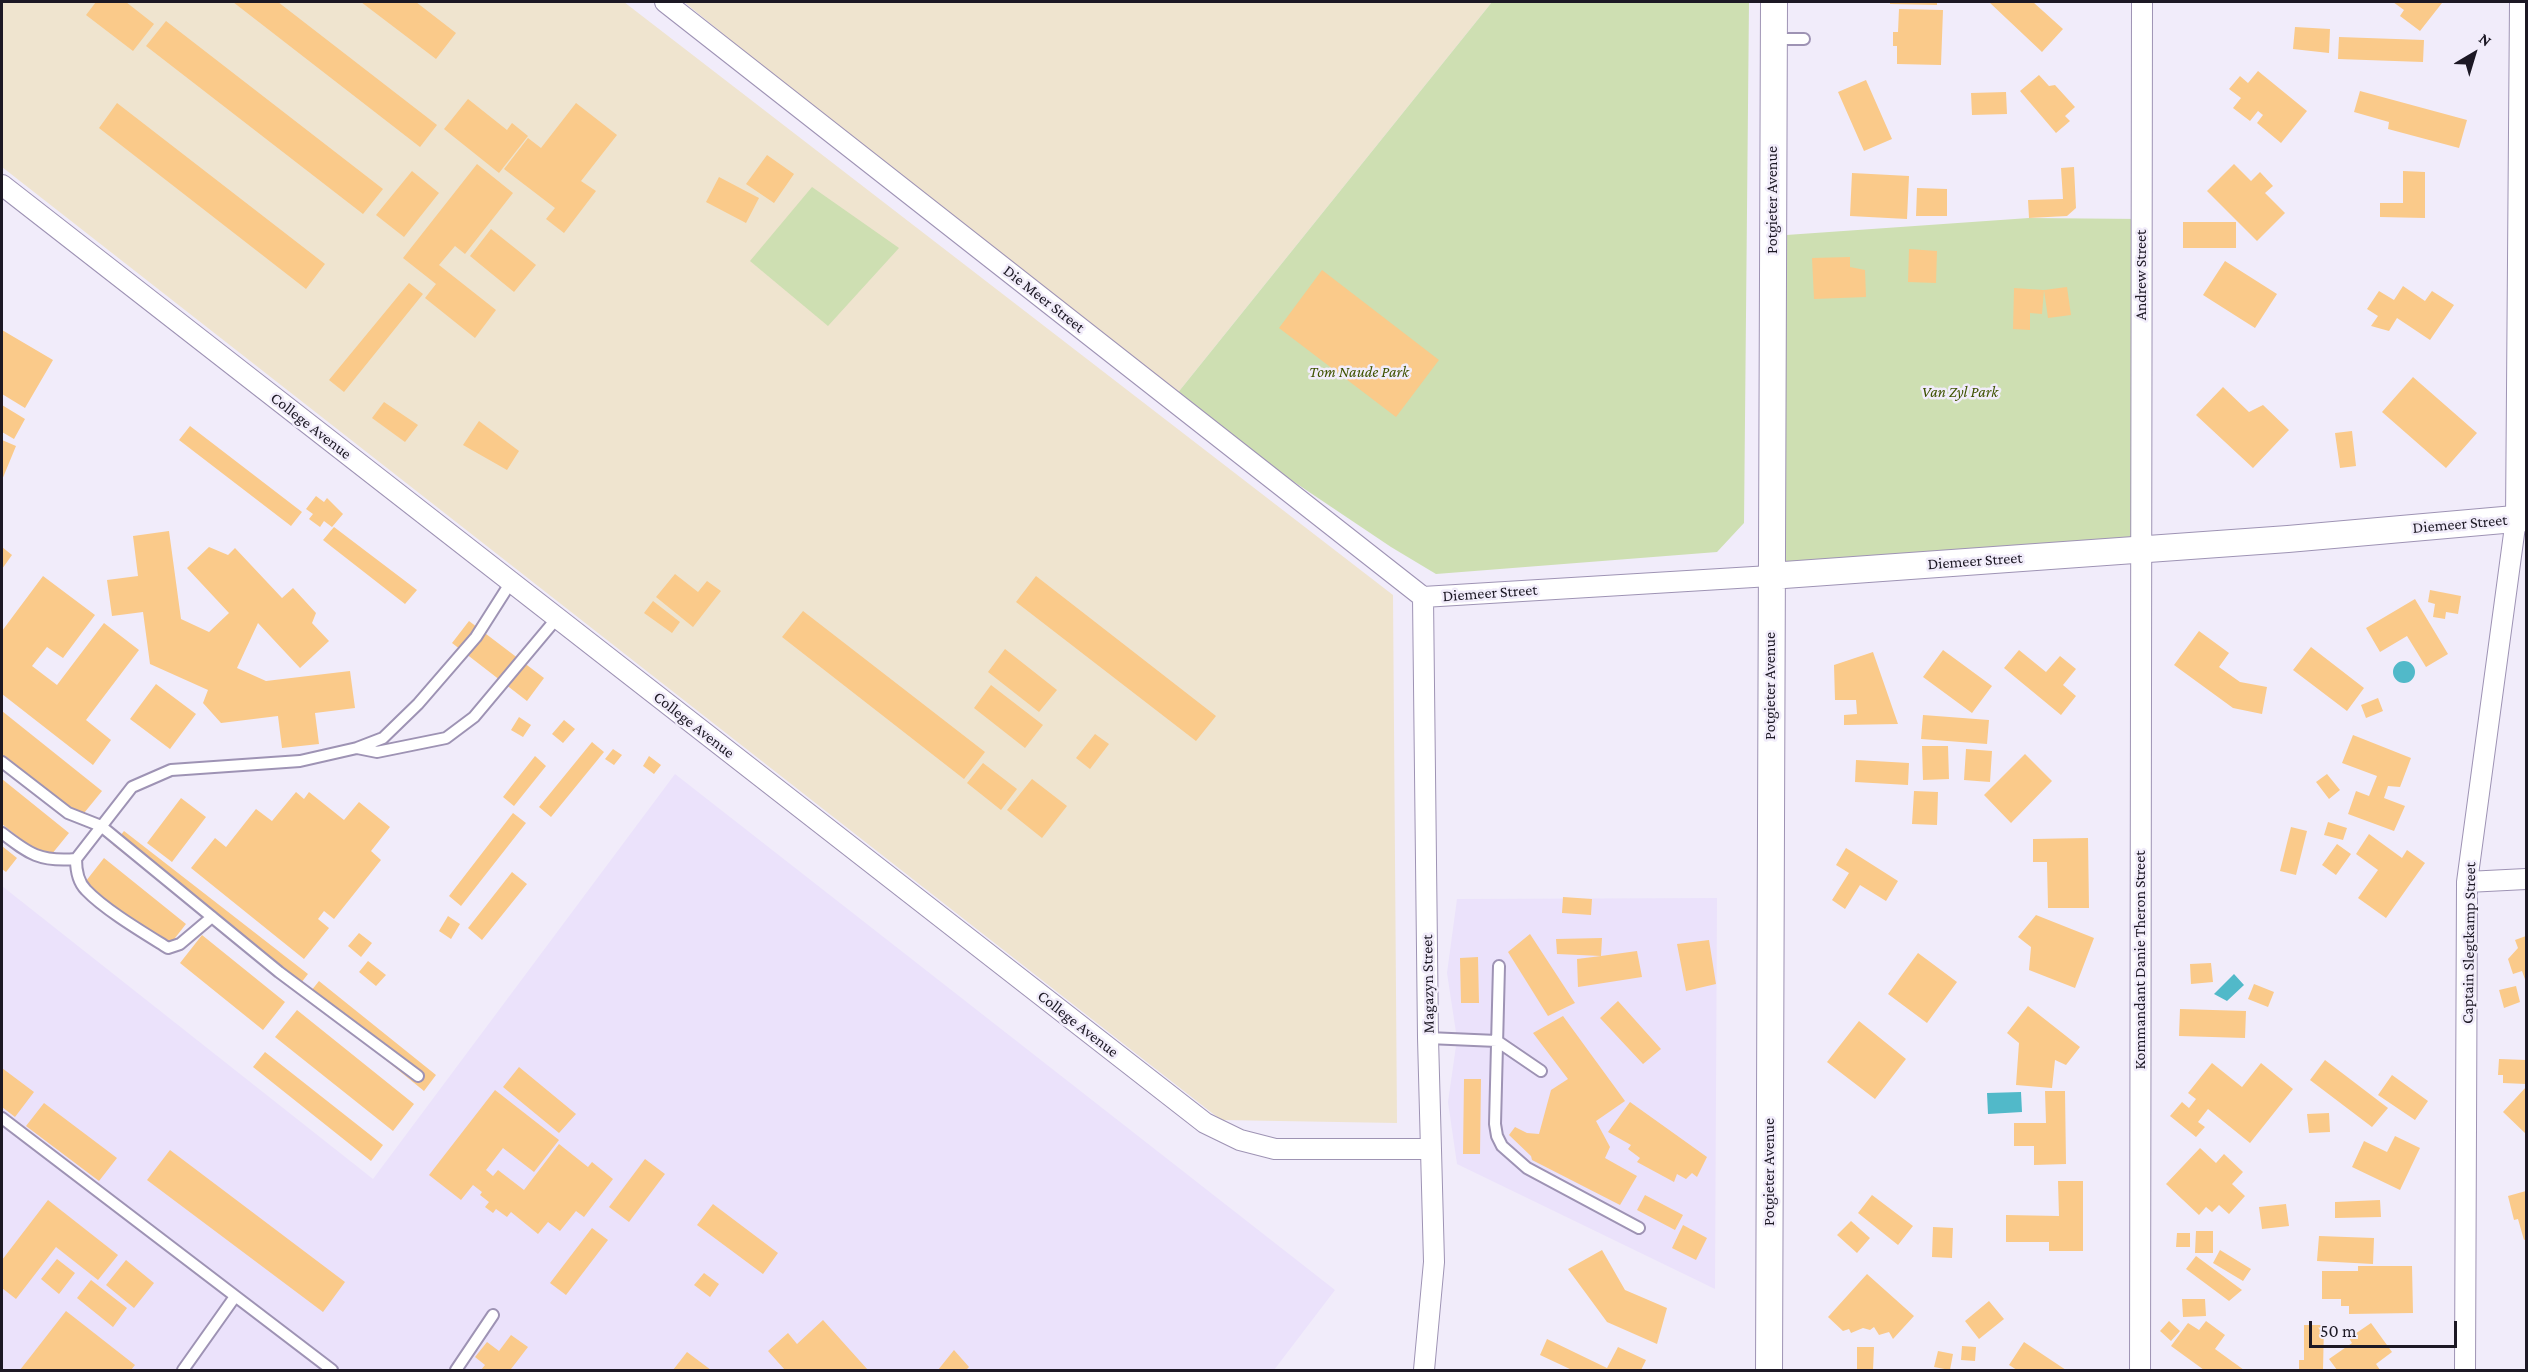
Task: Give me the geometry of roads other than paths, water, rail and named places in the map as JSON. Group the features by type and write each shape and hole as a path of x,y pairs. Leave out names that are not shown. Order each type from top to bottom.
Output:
{"street":[{"name":"Potgieter Avenue","path":"1769,1371 1770,576 1774,2"},
{"name":"Andrew Street","path":"2140,549 2142,2"},
{"name":"Captain Slegtkamp Street","path":"2465,1371 2467,882 2521,519 2520,2"},
{"name":"Die Meer Street","path":"671,3 1423,597"},
{"name":"College Avenue","path":"2,185 1205,1123 1240,1140 1275,1149 1431,1149"},
{"name":"Diemeer Street","path":"1423,597 1770,576 2521,519"},
{"name":"Kommandant Danie Theron Street","path":"2140,549 2140,1371"},
{"name":"Magazyn Street","path":"1423,597 1428,1038 1434,1262 1424,1371"},
{"path":"2467,882 2526,879"}],"lane":[{"path":"1773,39 1804,39"},
{"path":"212,916 180,944 168,948 138,930 84,889 76,871 76,859 132,787 171,770 300,761 357,748 383,738 418,704 476,637 511,582"},
{"path":"357,748 377,752 446,738 474,717 557,618"},
{"path":"2,762 68,813 101,826 279,972 418,1076"},
{"path":"2,833 39,858 55,861 76,859"},
{"path":"1499,966 1495,1124 1502,1146 1527,1168 1639,1228"},
{"path":"1428,1038 1497,1041 1540,1071"},
{"path":"2,1118 332,1371"},
{"path":"183,1371 234,1298"},
{"path":"456,1371 493,1315"}],"water":[{"path":"2404,661 2412,664 2415,672 2412,680 2404,683 2396,680 2393,672 2396,664"},
{"path":"2234,974 2244,985 2227,1001 2214,994"},
{"path":"2021,1092 2022,1112 1988,1114 1987,1093"}],"park label":[{"name":"Tom Naude Park","path":"1359,372"},
{"name":"Van Zyl Park","path":"1960,392"}]}
